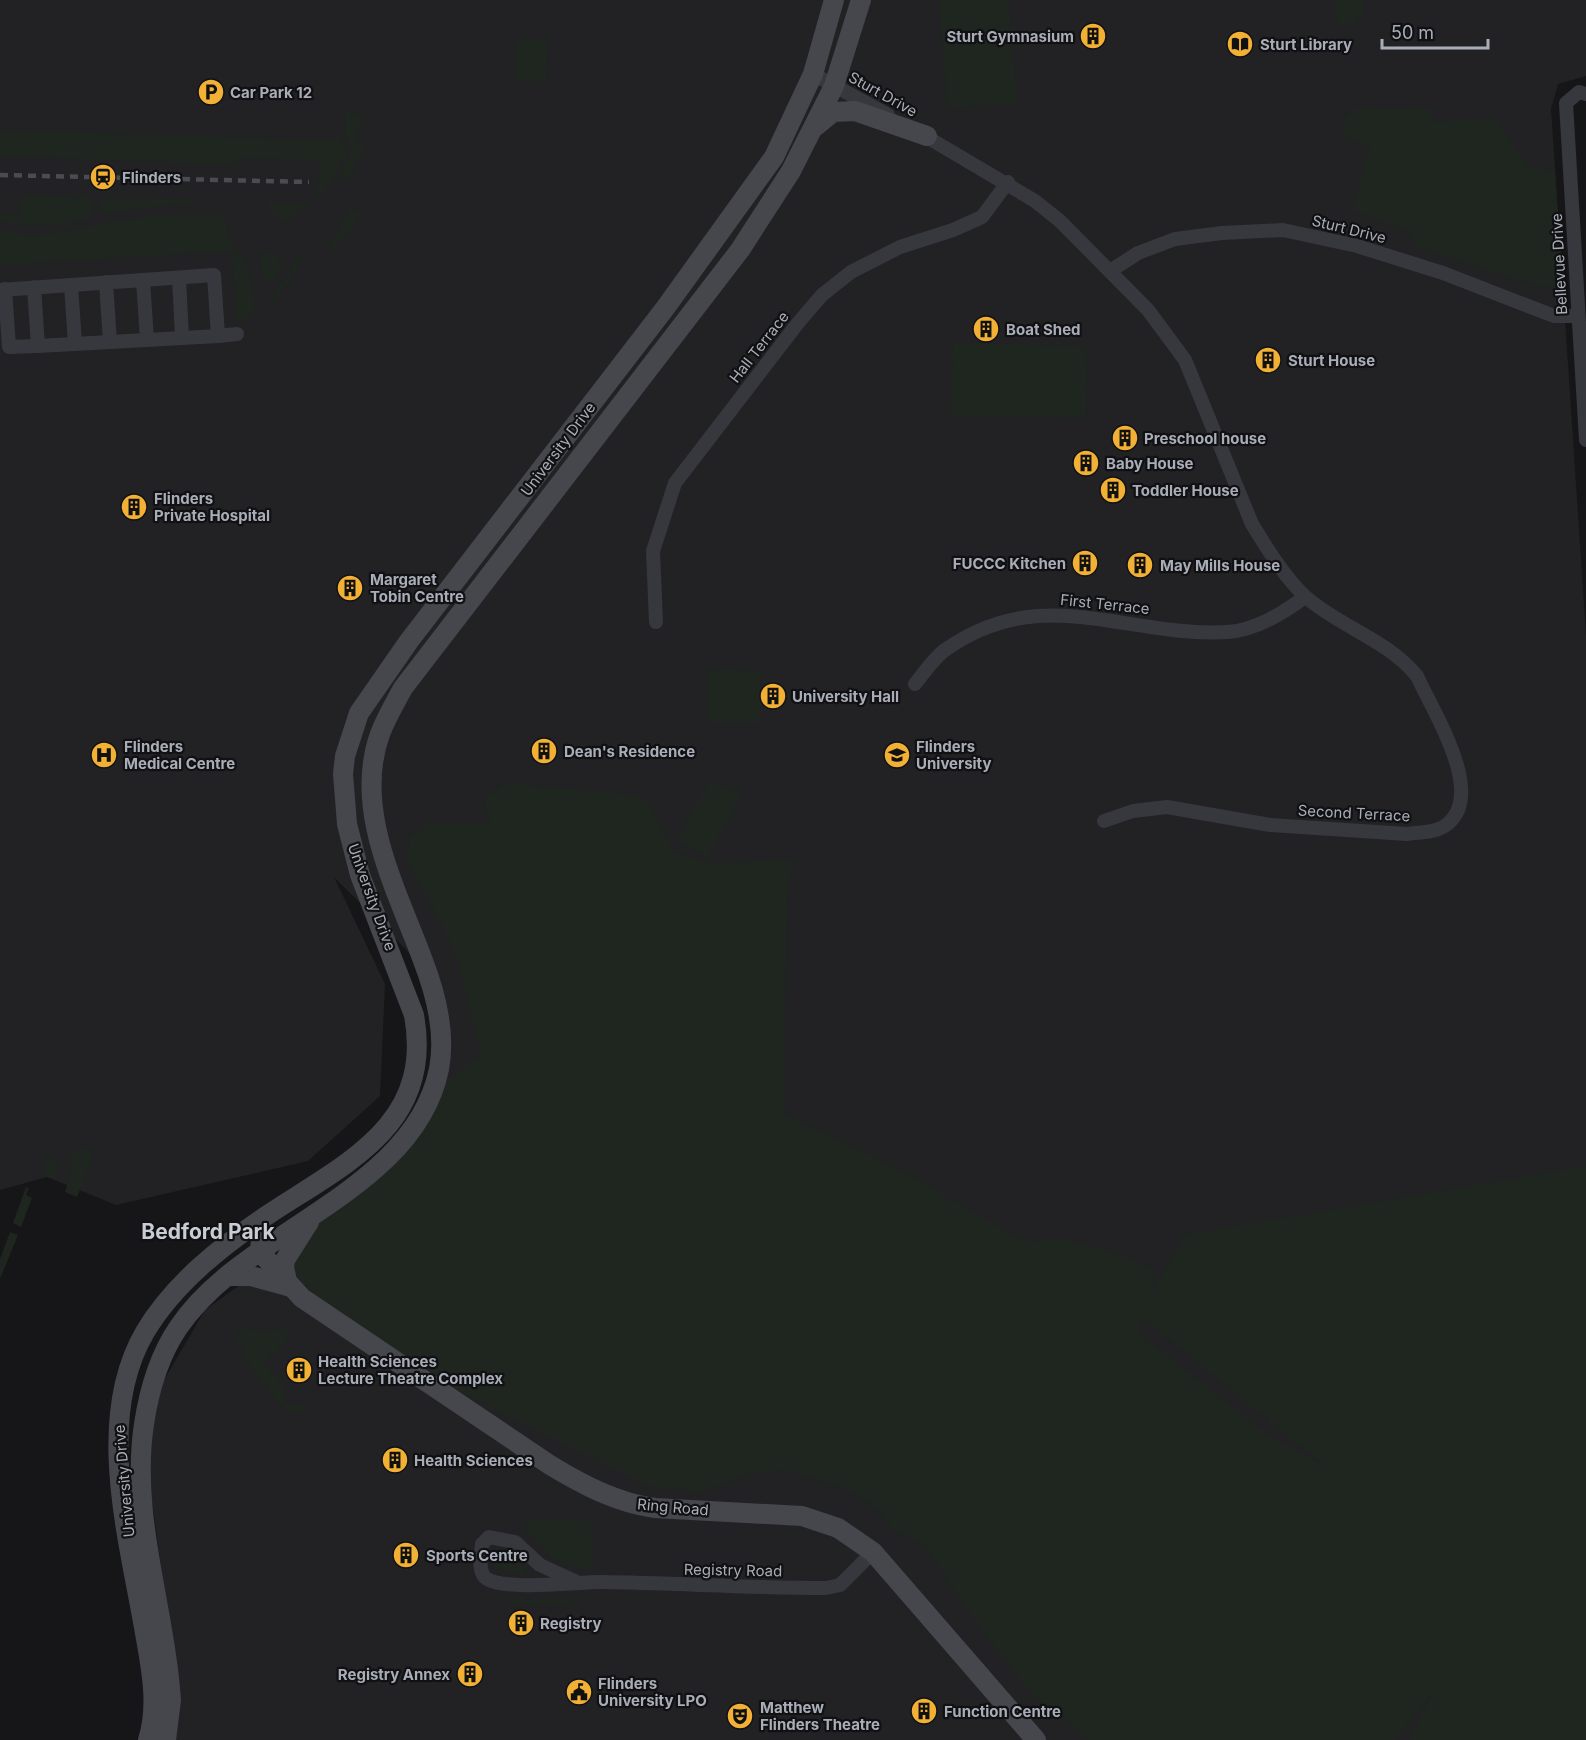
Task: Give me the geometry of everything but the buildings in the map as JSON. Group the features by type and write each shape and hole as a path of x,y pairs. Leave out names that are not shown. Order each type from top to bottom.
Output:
{"street":[{"name":"University Drive","path":"148,1740 153,1716 152,1676 127,1527 118,1416 134,1354 164,1305 203,1264 267,1216 372,1146 398,1115 415,1072 418,1035 414,1016 360,874 347,824 343,774 345,756 359,713 409,641 666,307 774,157 813,74 834,0"},
{"name":"University Drive","path":"166,1740 170,1689 142,1496 143,1432 153,1384 171,1340 191,1311 228,1276 314,1214 396,1150 424,1112 439,1068 440,1027 433,987 379,844 373,815 374,764 379,736 403,688 740,250 792,171 834,86 861,0"},
{"name":"Sturt Drive","path":"813,74 1008,182 1060,222 1148,310 1185,360 1252,524 1264,544 1305,597"},
{"name":"Bellevue Drive","path":"1583,93 1566,103 1586,440"},
{"path":"813,129 833,112 855,111 927,136"},
{"name":"Hall Terrace","path":"656,622 653,551 675,483 798,323 822,295 850,272 900,247 953,230 982,216 1008,182"},
{"name":"Sturt Drive","path":"1110,271 1138,253 1175,240 1222,233 1283,230 1357,246 1443,273 1554,316 1578,315"},
{"path":"218,336 214,275 3,289 9,348 218,336 237,333"},
{"path":"179,278 182,338"},
{"path":"143,279 147,340"},
{"path":"106,282 110,342"},
{"path":"71,285 75,344"},
{"path":"34,287 38,346"},
{"name":"First Terrace","path":"915,684 944,651 980,630 1017,616 1077,617 1188,630 1229,632 1258,625 1285,612 1305,597"},
{"name":"Second Terrace","path":"1104,821 1133,811 1167,807 1270,825 1407,834 1443,827 1457,816 1461,804 1462,777 1417,676 1388,648 1305,597"},
{"path":"228,1276 250,1276 288,1286 285,1260 314,1214"},
{"path":"164,1305 230,1252 248,1250 260,1252 261,1232 267,1216"},
{"name":"Ring Road","path":"260,1252 288,1286 504,1435 591,1488 637,1506 675,1510 778,1513 821,1520 851,1535 873,1552 1036,1740"},
{"name":"Registry Road","path":"577,1582 540,1565 510,1540 489,1538 482,1544 482,1572 489,1580 521,1584 577,1582 826,1588 840,1585 873,1552"}],"shaded area":[{"name":"Flinders University","path":"0,0 1586,0 1586,76 1558,84 1551,109 1586,635 1586,1740 175,1740 176,1677 150,1485 149,1445 154,1412 164,1380 205,1310 403,1168 441,1117 440,984 334,877 385,984 380,1096 308,1161 116,1205 47,1177 0,1190"},
{"path":"939,0 1009,0 1017,103 947,108"},
{"path":"1335,0 1363,0 1364,14 1356,23 1337,25"},
{"path":"517,39 548,40 546,82 515,81"},
{"path":"1358,107 1431,108 1432,122 1497,118 1506,136 1527,165 1555,172 1563,285 1539,287 1415,246 1409,231 1352,210 1370,146 1344,137 1344,118"},
{"path":"348,110 363,118 355,140 365,144 350,176 337,184 353,146 344,138 346,126 344,114"},
{"path":"0,130 323,140 339,138 347,149 346,156 321,198 317,194 321,160 240,158 234,165 0,156"},
{"path":"27,196 92,198 92,212 86,219 54,225 22,225 0,220 0,214 21,215 21,201"},
{"path":"101,198 194,200 194,205 149,207 105,214 101,212"},
{"path":"268,203 311,204 284,221 268,208"},
{"path":"350,208 362,215 333,251 328,247"},
{"path":"194,214 223,215 235,250 244,251 256,307 245,322 237,323 232,251 0,265 0,230 43,234 131,219"},
{"path":"272,252 283,266 274,281 265,282 258,253"},
{"path":"300,253 304,256 276,301 269,302"},
{"path":"953,343 1087,346 1086,418 951,415"},
{"path":"709,669 761,670 760,722 707,722"},
{"path":"710,780 742,795 707,858 677,840"},
{"path":"505,783 645,796 675,852 711,863 793,859 787,893 784,1113 913,1176 1012,1235 1033,1242 1064,1239 1103,1249 1154,1269 1152,1292 1184,1235 1586,1166 1586,1740 1409,1740 1432,1694 1394,1740 1090,1740 1035,1698 981,1629 925,1547 892,1529 881,1512 854,1492 787,1470 751,1473 702,1492 649,1486 380,1351 303,1285 294,1271 293,1262 314,1214 384,1161 431,1094 481,1055 455,951 408,862 409,836 430,823 490,823 484,800","holes":["1141,1317 1324,1465 1275,1440 1142,1336"]},
{"path":"84,1148 90,1149 93,1157 77,1197 65,1192 72,1170 70,1152"},
{"path":"53,1156 59,1167 56,1179 42,1174 45,1166 44,1158"},
{"path":"26,1187 29,1188 26,1195 32,1198 21,1227 13,1223"},
{"path":"10,1232 18,1235 0,1279 0,1259"},
{"path":"245,1327 257,1331 294,1330 287,1337 288,1340 263,1363 283,1384 285,1405 305,1405 308,1409 305,1414 286,1411 250,1368 242,1347 234,1340"},
{"path":"533,1519 592,1521 593,1569 566,1566 552,1557 533,1537 522,1530 526,1523"},
{"path":"506,1551 526,1569 524,1573 508,1573 495,1567 493,1558 496,1554"},
{"path":"512,1597 524,1600 569,1599 572,1606 510,1604"}],"railway":[{"path":"0,175 309,182"}],"place":[{"name":"Sturt Gymnasium","path":"1093,36"},
{"name":"Sturt Library","path":"1240,44"},
{"name":"Car Park 12","path":"211,92"},
{"name":"Flinders","path":"103,177"},
{"name":"Boat Shed","path":"986,329"},
{"name":"Sturt House","path":"1268,360"},
{"name":"Preschool house","path":"1125,438"},
{"name":"Baby House","path":"1086,463"},
{"name":"Toddler House","path":"1113,490"},
{"name":"Flinders Private Hospital","path":"134,507"},
{"name":"FUCCC Kitchen","path":"1085,563"},
{"name":"May Mills House","path":"1140,565"},
{"name":"Margaret Tobin Centre","path":"350,588"},
{"name":"University Hall","path":"773,696"},
{"name":"Dean's Residence","path":"544,751"},
{"name":"Flinders Medical Centre","path":"104,755"},
{"name":"Flinders University","path":"897,755"},
{"name":"Health Sciences Lecture Theatre Complex","path":"299,1370"},
{"name":"Health Sciences","path":"395,1460"},
{"name":"Sports Centre","path":"406,1555"},
{"name":"Registry","path":"521,1623"},
{"name":"Registry Annex","path":"470,1674"},
{"name":"Flinders University LPO","path":"579,1692"},
{"name":"Function Centre","path":"924,1711"},
{"name":"Matthew Flinders Theatre","path":"740,1716"}],"district":[{"name":"Bedford Park","path":"208,1231"}]}
